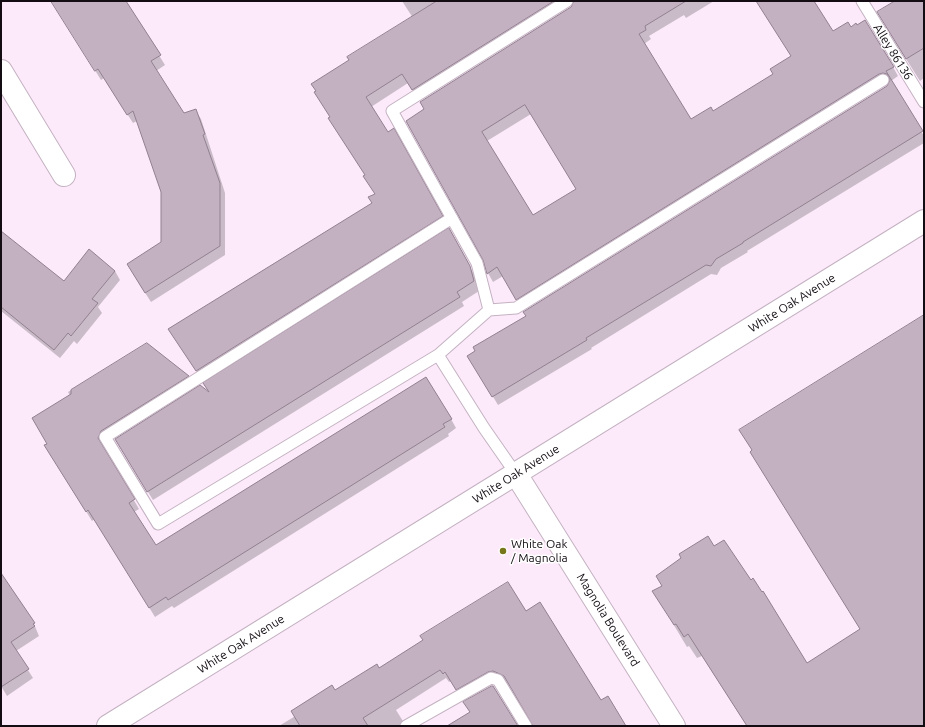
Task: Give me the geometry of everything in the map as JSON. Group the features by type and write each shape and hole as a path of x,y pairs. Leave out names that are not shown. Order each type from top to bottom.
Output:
{"main road":[{"path":"1,71 64,176"},
{"name":"White Oak Avenue","path":"108,726 924,221"},
{"name":"Magnolia Boulevard","path":"516,474 674,726"}],"lane":[{"path":"489,310 478,263 392,111 567,1"},
{"name":"Alley 86136","path":"862,1 924,102"},
{"path":"452,218 105,438 158,524 438,355 489,310 516,308 883,80"},
{"path":"438,355 484,428 516,474"},
{"path":"406,726 491,678 498,680 526,726"}],"building":[{"path":"51,1 126,1 161,55 151,61 184,113 196,109 205,134 203,135 220,183 220,246 145,293 127,264 161,242 161,192 133,111 127,115 98,69 95,71"},
{"path":"437,1 554,1 412,90 402,74 366,97 388,132 394,128 443,216 196,371 168,329 372,203 368,197 375,194 363,176 365,175 328,118 330,117 314,92 316,91 311,84 349,60 347,57"},
{"path":"574,1 686,1 645,26 646,30 639,34 691,119 711,107 713,111 773,74 770,69 791,56 756,1 814,1 833,31 848,22 851,27 856,23 857,25 865,20 894,67 886,71 923,131 716,259 711,266 706,265 586,338 587,340 492,397 467,356 475,351 473,347 526,316 523,312 887,86 890,80 887,74 879,74 516,300 497,267 487,274 483,260 406,121 424,109 420,102 571,7","holes":["525,105 576,189 533,215 482,132"]},
{"path":"895,1 924,1 924,48 906,59 877,12"},
{"path":"449,228 470,266 474,281 457,292 460,297 147,492 115,439 200,385 209,392 203,383"},
{"path":"1,231 64,281 89,249 115,271 92,299 98,303 71,336 68,333 54,350 1,307"},
{"path":"924,315 924,726 747,726 688,634 684,637 676,624 674,625 652,591 662,586 656,576 681,558 679,554 708,536 714,546 724,540 751,580 753,578 762,592 763,591 807,663 860,629 750,452 752,450 739,430"},
{"path":"147,343 189,376 101,431 98,438 135,499 129,503 156,545 426,377 452,419 443,424 445,427 168,600 166,597 149,608 88,510 86,512 44,445 47,444 32,418 71,394 71,390"},
{"path":"1,573 35,623 33,624 35,626 11,642 29,669 1,687"},
{"path":"508,582 526,611 540,602 601,700 608,696 626,726 533,726 504,676 493,671 488,672 456,690 445,672 443,674 440,670 363,718 368,726 300,726 291,711 332,685 335,690 377,664 379,668 423,640 420,636"},
{"path":"492,686 518,726 447,726 470,712 463,702"}],"place":[{"name":"White Oak / Magnolia","path":"503,551"}]}
